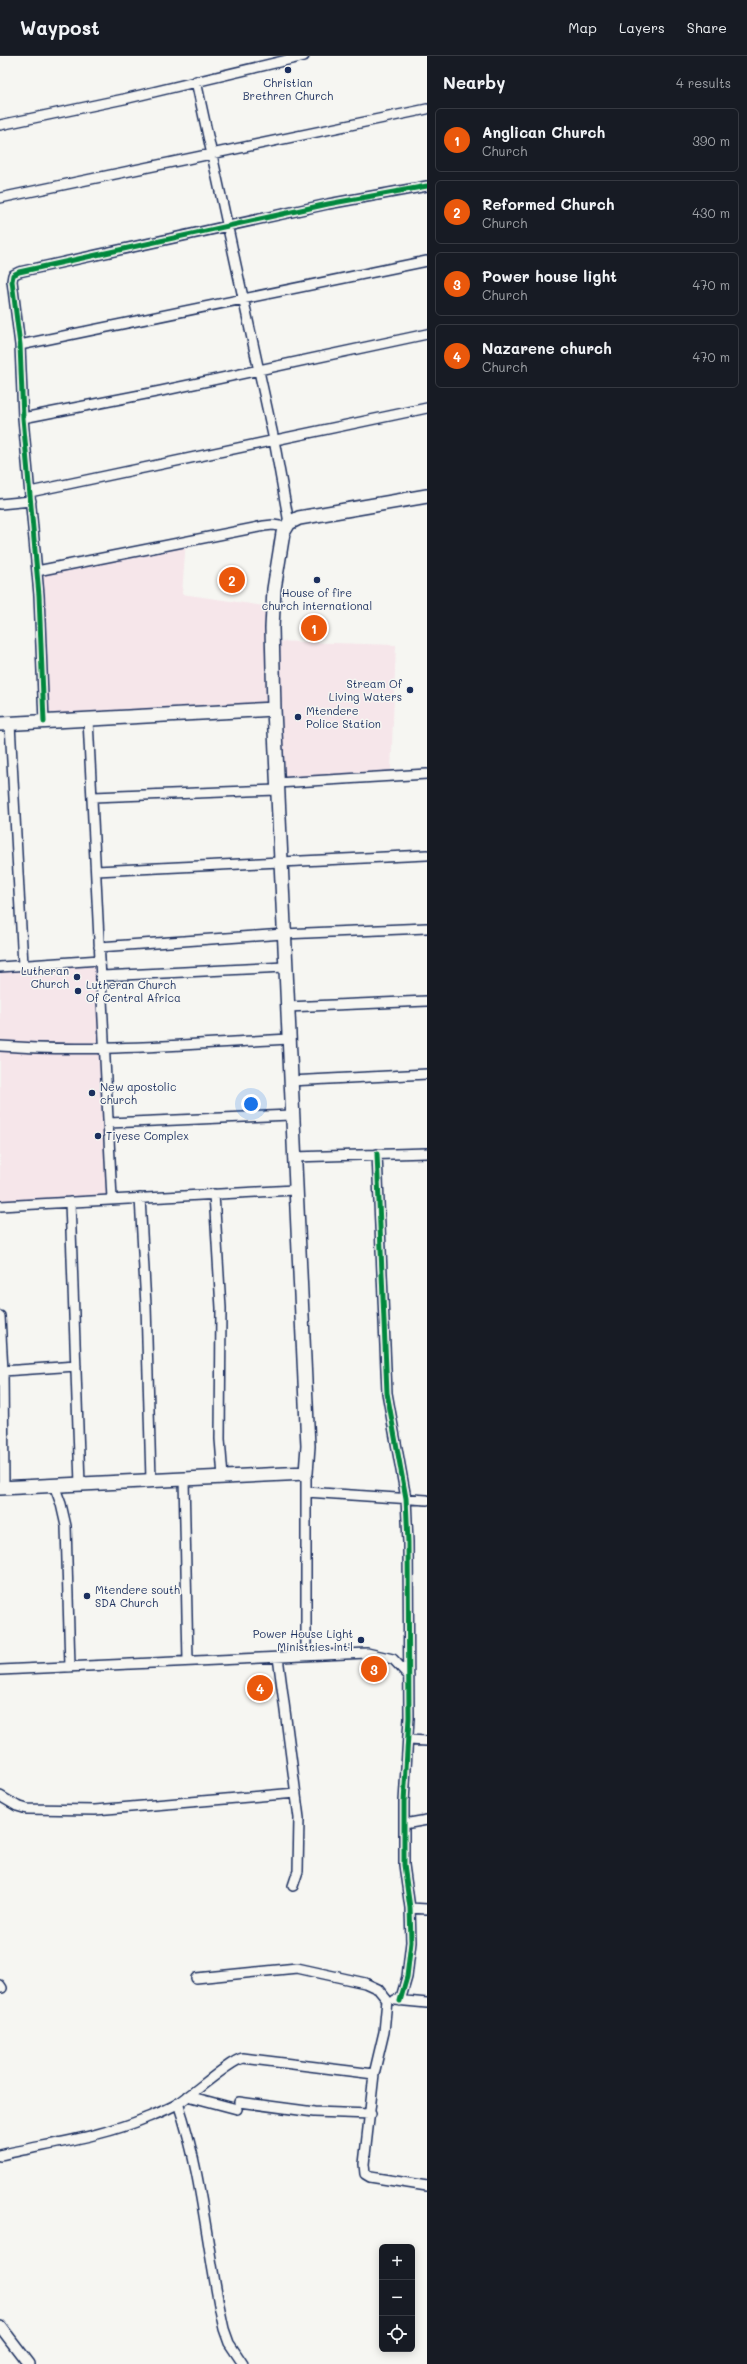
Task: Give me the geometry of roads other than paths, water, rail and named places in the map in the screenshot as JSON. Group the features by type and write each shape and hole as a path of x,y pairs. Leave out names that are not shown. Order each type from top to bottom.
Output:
{"main road":[{"path":"2,1488 306,1473 308,1446 294,1190 274,709 272,628 274,589 282,539 288,525 299,518 427,496"},
{"path":"5,724 274,709"}],"street":[{"path":"0,125 304,56"},
{"path":"37,571 264,526 288,525 274,440 210,154 196,81"},
{"path":"0,198 427,109"},
{"path":"44,722 37,571 23,418 20,345 12,281 14,275 328,204 427,186"},
{"path":"20,345 243,297 427,260"},
{"path":"23,418 161,392 259,369 427,334"},
{"path":"0,504 274,440 427,408"},
{"path":"88,720 112,1200"},
{"path":"5,724 23,965"},
{"path":"92,797 277,787 427,774"},
{"path":"96,871 280,864 427,855"},
{"path":"99,947 284,934 427,928"},
{"path":"0,967 100,960"},
{"path":"102,976 285,967"},
{"path":"286,1007 427,1001"},
{"path":"0,1046 45,1050 105,1050 288,1039"},
{"path":"290,1081 427,1074"},
{"path":"108,1123 291,1114"},
{"path":"293,1157 427,1153"},
{"path":"377,1154 387,1393 406,1498 409,1740 404,1824 404,1865 410,1908 410,1960 400,2001"},
{"path":"0,1206 294,1190"},
{"path":"214,1194 220,1308 220,1439 223,1477"},
{"path":"140,1198 146,1313 151,1480"},
{"path":"70,1202 80,1484"},
{"path":"0,1316 3,1372 2,1488"},
{"path":"3,1372 76,1366"},
{"path":"306,1473 306,1656"},
{"path":"184,1479 188,1661"},
{"path":"54,1485 66,1526 70,1667"},
{"path":"306,1492 427,1500"},
{"path":"0,1670 367,1654 385,1657 398,1662 409,1676"},
{"path":"278,1657 296,1793 299,1854 298,1871 293,1886"},
{"path":"409,1740 427,1742"},
{"path":"0,1796 17,1806 28,1809 95,1810 296,1793"},
{"path":"404,1824 427,1820"},
{"path":"410,1908 427,1909"},
{"path":"196,1978 297,1968 366,1983 378,1989 387,2000 384,2032 374,2074 371,2114 364,2164 365,2174 370,2177 427,2186"},
{"path":"387,2000 427,2003"},
{"path":"0,2155 115,2128 144,2119 178,2103 212,2080 232,2062 243,2058 374,2074"},
{"path":"188,2096 238,2106 314,2112 371,2114"},
{"path":"178,2103 190,2136 197,2170 214,2280 224,2329 232,2348 242,2364"},
{"path":"0,2326 29,2364"}],"place":[{"name":"Christian Brethren Church","path":"288,70"},
{"name":"Reformed Church","path":"232,580"},
{"name":"House of fire church international","path":"317,580"},
{"name":"Anglican Church","path":"314,628"},
{"name":"Stream Of Living Waters","path":"410,690"},
{"name":"Mtendere Police Station","path":"298,717"},
{"name":"Lutheran Church","path":"77,977"},
{"name":"Lutheran Church Of Central Africa","path":"78,991"},
{"name":"New apostolic church","path":"92,1093"},
{"name":"Tiyese Complex","path":"98,1136"},
{"name":"Mtendere south SDA Church","path":"87,1596"},
{"name":"Power House Light Ministries int'l","path":"361,1640"},
{"name":"Power house light","path":"374,1669"},
{"name":"Nazarene church","path":"260,1688"}]}
